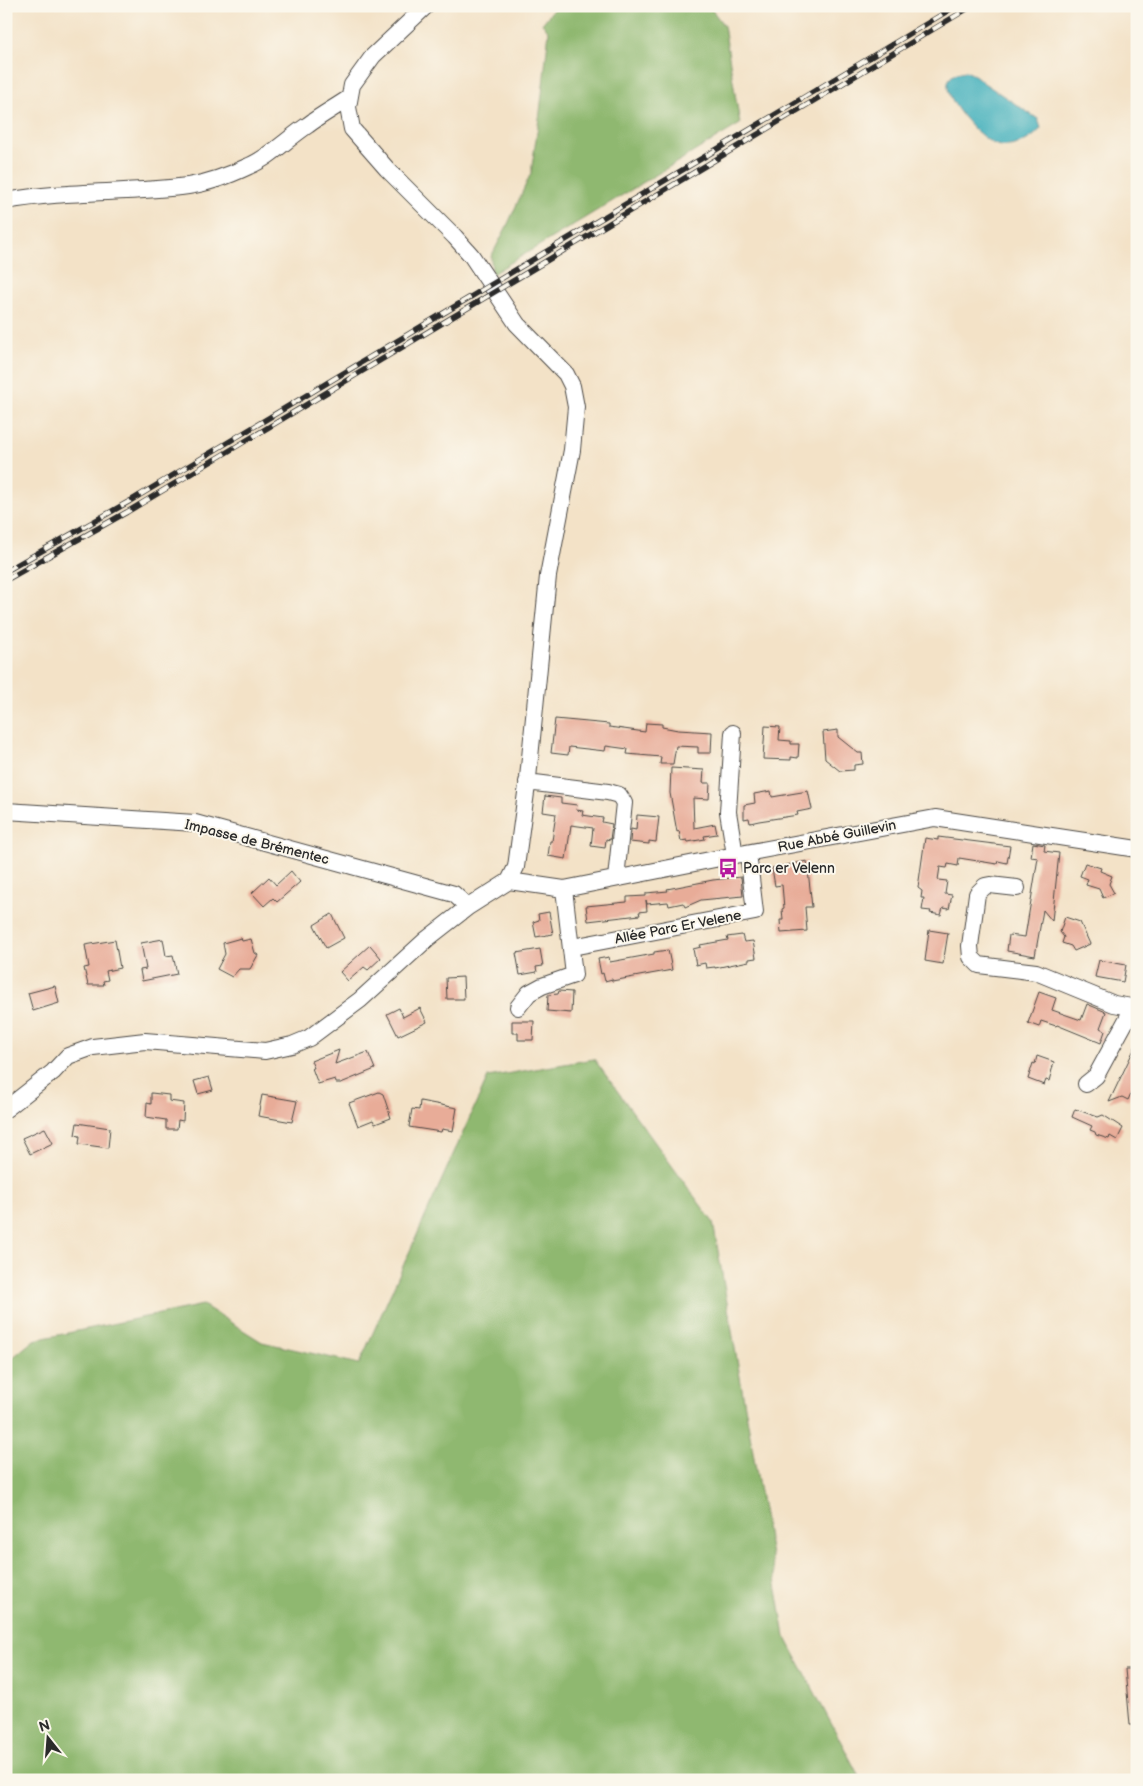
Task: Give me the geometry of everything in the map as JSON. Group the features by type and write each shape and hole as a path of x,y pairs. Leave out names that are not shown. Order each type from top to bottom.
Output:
{"street":[{"path":"6,1109 53,1072 68,1056 93,1048 145,1041 265,1051 292,1045 318,1032 360,1000 427,939 468,907 509,881 516,867 527,782 548,576 572,450 576,417 575,397 566,374 517,324 471,255 352,129 349,115 349,98 352,85 373,56 426,6"},
{"path":"6,201 70,193 189,186 219,178 251,166 308,124 349,98"},
{"path":"733,733 728,812 742,854"},
{"path":"527,782 619,795 624,804 616,878"},
{"name":"Impasse de Brémentec","path":"6,811 195,824 454,894 468,907"},
{"name":"Rue Abbé Guillevin","path":"509,881 564,889 935,818 1137,849"},
{"name":"Allée Parc Er Velene","path":"572,947 755,912 742,854"},
{"path":"1016,888 990,884 977,894 970,946 971,957 979,965 1036,972 1114,1004 1135,1008 1096,1076 1086,1084"},
{"path":"518,1007 529,993 574,974 564,889"}],"green space":[{"path":"556,6 709,6 724,26 740,124 492,274 491,257 531,173 549,31 542,24"},
{"path":"594,1059 713,1222 785,1636 861,1780 6,1780 6,1363 34,1340 203,1305 262,1342 359,1364 488,1077"}],"water":[{"path":"966,71 1038,119 1041,128 1038,132 1012,146 1000,146 984,138 966,120 952,100 949,91 948,83 950,78 957,73"}],"building":[{"path":"555,719 609,724 609,727 645,732 646,723 662,724 662,727 678,730 712,732 711,753 698,753 698,747 676,746 673,764 660,764 661,757 627,754 628,749 606,746 605,751 569,747 568,755 551,753"},
{"path":"765,726 780,727 779,740 791,741 791,744 799,744 798,758 791,757 791,760 763,759"},
{"path":"838,730 838,737 858,753 862,753 863,764 854,765 854,770 840,771 825,759 823,732"},
{"path":"671,768 704,770 703,783 710,783 709,799 693,798 694,828 715,824 717,834 704,836 705,839 688,842 687,840 681,841 679,831 677,832 670,793"},
{"path":"771,791 772,797 808,791 812,809 797,812 798,815 750,823 749,818 744,819 744,805 755,803 754,794"},
{"path":"545,796 561,798 561,803 577,805 576,810 583,811 582,815 603,818 602,822 612,824 610,840 606,839 605,848 591,846 593,828 571,825 566,859 548,856 556,814 543,812"},
{"path":"637,815 659,817 656,842 649,841 649,844 630,842 631,829 636,830"},
{"path":"938,837 1010,846 1007,863 998,861 997,864 959,858 958,866 948,864 947,868 940,867 938,880 947,881 945,894 952,895 949,909 943,908 941,915 922,910 924,898 921,898 922,891 918,888 925,838 938,840"},
{"path":"1033,843 1045,845 1044,851 1059,853 1052,921 1043,910 1035,956 1007,951 1009,935 1025,937 1038,858 1031,857"},
{"path":"807,861 812,907 805,907 807,931 781,933 780,920 783,920 782,909 784,908 782,885 775,886 772,868"},
{"path":"1085,863 1101,868 1100,871 1112,876 1109,884 1114,893 1103,898 1099,889 1086,885 1088,879 1080,876"},
{"path":"291,871 300,882 277,902 273,898 264,906 252,893 269,877 276,885"},
{"path":"741,877 743,896 701,900 685,907 683,903 669,906 668,902 647,904 646,900 647,911 639,912 640,915 588,921 586,906 627,902 627,897 646,896 646,893 668,891 667,889 713,880"},
{"path":"549,912 553,934 536,937 533,922 539,920 538,914"},
{"path":"332,914 344,938 326,948 314,925"},
{"path":"1065,917 1080,922 1090,944 1074,951 1071,946 1062,943 1064,937 1060,932"},
{"path":"929,930 948,933 943,964 925,961"},
{"path":"742,935 744,942 753,941 756,958 715,968 706,968 705,963 696,965 693,949 701,947 700,945 728,940 727,937"},
{"path":"241,938 242,941 251,939 255,953 258,955 250,969 239,969 232,977 217,969 225,954 223,943"},
{"path":"163,939 166,956 173,955 177,974 142,981 140,970 146,969 141,943"},
{"path":"115,940 120,968 106,971 108,980 103,981 104,985 88,985 84,968 89,967 85,945"},
{"path":"370,945 381,958 368,970 364,967 348,981 340,972"},
{"path":"540,949 543,966 536,967 537,972 520,975 516,953"},
{"path":"668,950 672,970 612,981 612,979 605,981 603,973 601,974 598,959 609,957 610,962"},
{"path":"1099,960 1126,965 1123,982 1095,977"},
{"path":"463,977 464,999 447,999 446,978"},
{"path":"55,986 59,1003 33,1011 28,993"},
{"path":"559,991 572,992 571,1013 547,1011 548,995 558,994"},
{"path":"1039,992 1056,998 1052,1010 1081,1020 1087,1004 1106,1012 1100,1028 1105,1031 1101,1043 1057,1025 1041,1021 1039,1027 1028,1023"},
{"path":"399,1008 403,1017 420,1008 427,1022 398,1036 387,1014"},
{"path":"512,1021 534,1021 533,1040 518,1040 518,1033 512,1033"},
{"path":"1137,1043 1137,1088 1133,1089 1128,1100 1122,1097 1109,1102"},
{"path":"339,1050 335,1064 368,1052 375,1069 341,1083 336,1083 335,1079 318,1084 311,1061"},
{"path":"1037,1056 1054,1062 1049,1081 1046,1080 1044,1085 1028,1079"},
{"path":"209,1077 213,1090 198,1094 194,1081"},
{"path":"379,1092 383,1094 391,1118 375,1124 373,1120 358,1126 349,1103"},
{"path":"151,1093 169,1095 169,1101 184,1103 183,1121 178,1120 177,1129 166,1129 166,1120 146,1117 147,1103 151,1104"},
{"path":"262,1095 297,1101 292,1122 258,1116"},
{"path":"420,1101 457,1108 453,1131 442,1129 441,1132 409,1127 412,1109 419,1110"},
{"path":"1075,1109 1098,1117 1103,1115 1123,1128 1117,1140 1110,1136 1109,1139 1096,1135 1095,1132 1090,1130 1092,1126 1072,1117"},
{"path":"77,1123 110,1128 108,1148 79,1144 80,1136 75,1135"},
{"path":"45,1128 53,1143 30,1154 22,1138"},
{"path":"1125,1669 1137,1669 1137,1725 1130,1725"}],"railway":[{"path":"6,571 130,501 956,6"},
{"path":"6,580 127,512 972,6"}],"place":[{"name":"Parc er Velenn","path":"728,868"}]}
